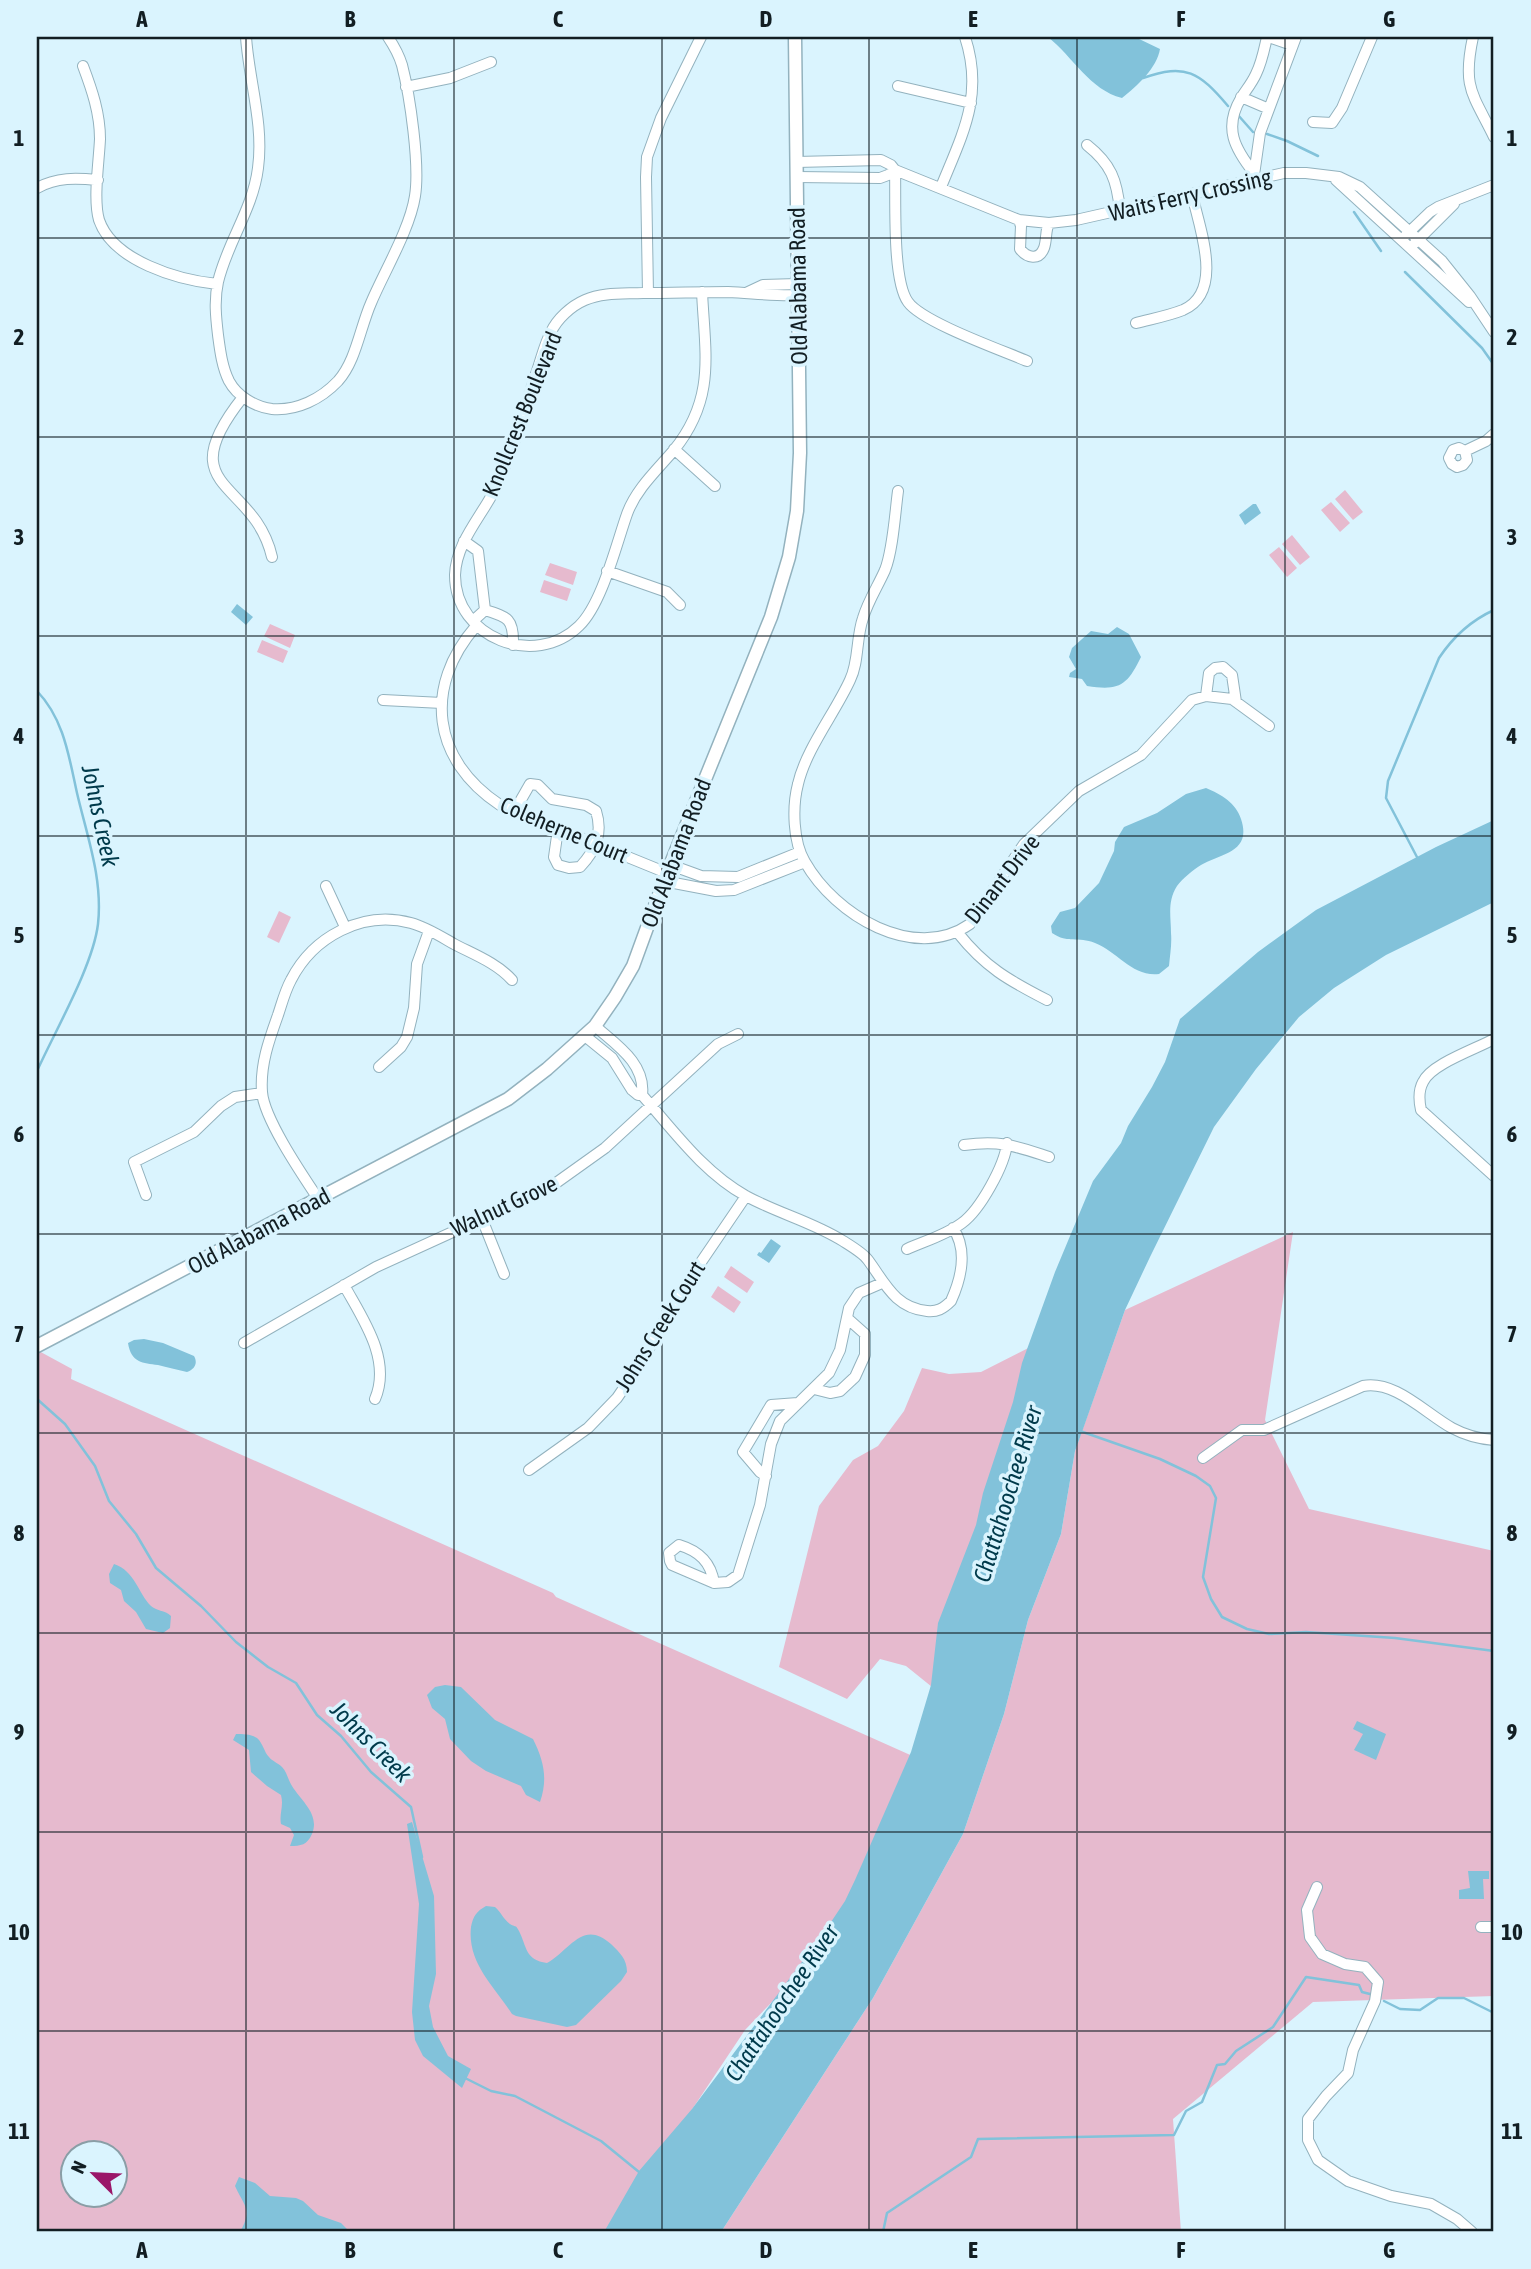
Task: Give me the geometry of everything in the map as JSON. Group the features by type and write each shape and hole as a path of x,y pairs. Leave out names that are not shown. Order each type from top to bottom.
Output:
{"main road":[{"name":"Old Alabama Road","path":"37,1346 508,1099 585,1036 615,997 633,966 667,873 771,617 789,557 797,511 800,453 795,37"}],"street":[{"path":"246,37 259,133 258,170 252,197 217,284 216,316 223,363 231,385 243,397 268,408 296,407 326,392 339,379 346,369 369,307 409,219 415,199 417,175 402,64 388,37"},
{"path":"648,293 648,157 661,118 701,37"},
{"path":"942,187 971,103 973,64 964,37"},
{"path":"1268,37 1294,41 1260,133 1255,176 1239,155 1232,134 1233,115 1263,60 1268,37"},
{"path":"1313,122 1332,122 1342,108 1372,37"},
{"path":"1473,37 1468,60 1468,80 1477,108 1494,137"},
{"path":"406,86 450,78 491,62"},
{"path":"83,66 99,118 99,219 105,233 115,246 127,254 173,276 217,284"},
{"path":"898,86 971,103"},
{"path":"1241,97 1269,109"},
{"path":"1087,145 1101,156 1112,172 1118,190 1120,211"},
{"name":"Waits Ferry Crossing","path":"796,162 881,160 895,170 1019,220 1049,223 1120,211 1255,176 1306,173 1347,180 1360,187 1451,271 1494,332"},
{"path":"797,177 880,178 895,170"},
{"path":"895,170 899,279 907,302 925,317 1027,361"},
{"name":"Waits Ferry Crossing","path":"1332,177 1344,185 1477,309"},
{"path":"37,188 57,180 98,180"},
{"path":"1401,240 1430,212 1494,186"},
{"path":"1136,323 1185,309 1197,301 1204,289 1208,268 1192,194"},
{"path":"1410,249 1459,200"},
{"path":"1019,220 1020,249 1024,255 1031,257 1038,256 1044,250 1049,223"},
{"name":"Knollcrest Boulevard","path":"474,623 465,611 458,593 455,575 458,558 464,541 502,475 550,333 566,313 586,300 610,294 746,293 763,285 797,289"},
{"path":"474,623 490,636 513,645 538,647 550,645 566,636 589,614 632,501 694,421 702,398 705,358 702,292"},
{"path":"243,397 228,416 217,437 213,450 213,467 220,483 260,524 272,557"},
{"path":"1465,451 1494,434"},
{"path":"674,449 715,486"},
{"name":"Dinant Drive","path":"898,491 886,568 862,620 852,677 806,762 797,785 795,822 800,852 836,901 858,917 913,939 939,938 958,933 970,924 1024,844 1079,791 1141,755 1192,700 1206,696"},
{"path":"464,541 478,551 485,610 506,617 513,629 513,645"},
{"path":"607,571 667,592 680,605"},
{"name":"Coleherne Court","path":"485,610 451,660 444,681 442,703 446,737 458,767 487,796 514,812 667,873"},
{"path":"1236,702 1231,675 1223,667 1215,668 1209,673 1206,696 1232,699 1236,702 1269,726"},
{"path":"383,700 442,703"},
{"path":"514,812 530,784 538,785 552,799 586,805 596,811 600,823 597,845 580,867 569,868 558,864 554,857 558,829"},
{"path":"800,852 738,877 701,876 680,868 667,873 674,883 716,891 734,890 805,862"},
{"path":"699,888 701,876"},
{"path":"326,886 345,927"},
{"path":"319,1200 289,1152 268,1112 262,1093 264,1052 291,980 319,944 345,927 369,920 388,919 411,923 500,968 512,980"},
{"path":"379,1067 401,1047 407,1037 414,1008 417,964 429,930"},
{"path":"958,933 992,970 1047,1000"},
{"path":"594,1026 634,1062 642,1080 642,1095"},
{"name":"Walnut Grove","path":"244,1343 344,1284 408,1251 532,1197 570,1174 605,1148 718,1044 738,1034"},
{"path":"585,1036 612,1058 632,1090 642,1095 707,1168 746,1196 793,1218 813,1224 844,1241 867,1258 894,1297 911,1307 933,1311 946,1307 955,1293 963,1258 961,1243 953,1228"},
{"path":"1494,1040 1438,1067 1423,1082 1419,1101 1421,1110 1494,1176"},
{"path":"146,1195 134,1162 194,1132 221,1106 235,1097 262,1093"},
{"path":"964,1145 1007,1143 1049,1157"},
{"path":"907,1249 953,1228 968,1218 1002,1165 1007,1143"},
{"name":"Johns Creek Court","path":"529,1470 588,1428 617,1398 642,1363 658,1328 690,1277 746,1196"},
{"path":"482,1220 505,1274"},
{"path":"714,1583 710,1567 698,1553 679,1545 671,1549 668,1557 673,1565 714,1583 728,1582 738,1574 760,1505 771,1444 780,1420 823,1381 835,1362 844,1338 849,1308 859,1293 882,1283"},
{"path":"344,1284 374,1339 380,1379 375,1399"},
{"path":"814,1389 830,1393 840,1391 855,1377 865,1355 865,1334 847,1318"},
{"path":"1203,1458 1242,1430 1264,1430 1372,1384 1389,1389 1452,1427 1480,1439 1494,1440"},
{"path":"766,1476 743,1452 771,1405 799,1403"},
{"path":"1317,1887 1307,1910 1310,1937 1322,1954 1345,1964 1365,1967 1378,1982 1375,2001 1353,2050 1348,2073 1308,2119 1308,2140 1318,2160 1348,2181 1391,2196 1431,2204 1457,2218 1472,2232"},
{"path":"1481,1927 1494,1927"}],"shaded area":[{"path":"1345,490 1363,512 1353,520 1335,499"},
{"path":"1331,502 1350,523 1340,532 1321,510"},
{"path":"1292,535 1310,557 1300,565 1282,544"},
{"path":"1279,547 1297,568 1287,577 1269,555"},
{"path":"550,563 577,572 573,585 545,575"},
{"path":"544,580 571,589 567,601 540,592"},
{"path":"270,624 295,635 290,648 264,636"},
{"path":"262,640 288,651 283,663 257,652"},
{"path":"279,911 291,917 279,943 267,937"},
{"path":"1293,1232 1265,1420 1309,1509 1494,1551 1494,1996 1313,2002 1173,2119 1181,2232 721,2232 873,1998 963,1834 1004,1714 1028,1620 1061,1534 1075,1451 1125,1310"},
{"path":"731,1266 754,1282 747,1293 724,1277"},
{"path":"718,1286 741,1302 734,1313 711,1297"},
{"path":"1054,1335 937,1691 906,1666 880,1659 847,1699 779,1667 819,1506 853,1460 878,1446 904,1411 922,1368 949,1374 981,1372"},
{"path":"37,1350 72,1369 71,1379 917,1758 840,1919 799,1974 745,2030 615,2232 37,2232"}],"water":[{"path":"1048,37 1135,37 1160,49 1151,70 1122,98 1100,88"},
{"path":"1256,504 1261,513 1245,525 1239,515"},
{"path":"237,604 253,617 246,625 231,612"},
{"path":"1117,627 1129,634 1141,657 1126,680 1107,688 1087,686 1082,679 1069,677 1076,669 1069,657 1072,648 1091,631 1108,634"},
{"path":"1206,788 1222,796 1236,808 1241,819 1242,838 1233,850 1201,865 1177,886 1171,903 1169,966 1159,974 1141,972 1095,943 1063,938 1052,933 1051,926 1060,912 1075,908 1099,883 1114,851 1115,842 1124,827 1157,813 1186,794"},
{"name":"Chattahoochee River","path":"1494,820 1494,902 1386,955 1334,988 1299,1017 1256,1069 1214,1127 1125,1310 1075,1451 1061,1534 1028,1620 1004,1714 963,1834 873,1998 721,2232 604,2232 639,2171 692,2109 825,1931 855,1880 911,1752 931,1685 938,1623 976,1525 1022,1363 1055,1272 1093,1181 1121,1143 1128,1126 1152,1087 1165,1062 1180,1019 1258,952 1316,910"},
{"path":"771,1239 781,1246 769,1263 757,1255"},
{"path":"144,1339 163,1343 194,1356 195,1366 187,1372 138,1361 132,1355 128,1343"},
{"path":"114,1564 132,1577 151,1606 171,1616 170,1628 163,1633 146,1629 136,1612 124,1601 121,1590 110,1583 109,1574"},
{"path":"435,1687 461,1687 495,1720 533,1739 544,1770 540,1802 526,1795 521,1786 486,1771 471,1761 450,1739 445,1719 432,1708 427,1695"},
{"path":"1357,1721 1386,1734 1376,1760 1354,1750 1363,1734 1353,1729"},
{"path":"236,1734 257,1738 269,1757 284,1769 314,1820 312,1834 306,1843 290,1846 294,1835 290,1828 281,1824 281,1795 251,1772 249,1750 233,1740"},
{"path":"412,1822 434,1896 436,1974 429,2006 433,2027 448,2056 471,2069 462,2088 423,2056 415,2040 412,2012 419,1904 407,1824"},
{"path":"1468,1871 1489,1871 1489,1879 1483,1879 1484,1899 1459,1899 1459,1890 1470,1888"},
{"path":"486,1906 495,1907 516,1927 534,1959 547,1963 578,1939 593,1934 617,1950 624,1960 627,1972 576,2025 567,2027 516,2016 483,1974 473,1952 472,1923 476,1914"},
{"path":"239,2177 255,2183 270,2196 303,2201 318,2215 341,2223 350,2232 240,2232 247,2213 235,2186"}],"waterway":[{"path":"1143,78 1170,71 1191,74 1209,85 1228,106"},
{"path":"1238,115 1253,132"},
{"path":"1267,134 1318,156"},
{"path":"1354,212 1381,251"},
{"path":"1405,272 1482,348 1494,365"},
{"path":"1418,859 1386,798 1388,781 1439,658 1464,630 1494,610"},
{"name":"Johns Creek","path":"37,691 54,714 68,752 93,858 99,907 95,941 89,959 37,1071"},
{"name":"Johns Creek","path":"37,1399 65,1424 95,1466 109,1501 136,1534 156,1568 201,1606 236,1642 268,1667 296,1683 317,1715 341,1736 371,1772 411,1807 422,1857"},
{"path":"1080,1431 1160,1459 1196,1476 1210,1486 1216,1498 1203,1577 1211,1599 1222,1617 1247,1629 1269,1634 1306,1632 1395,1638 1494,1651"},
{"path":"883,2232 887,2213 971,2157 978,2139 1174,2135 1186,2111 1202,2102 1217,2065 1225,2064 1236,2051 1273,2027 1306,1977 1359,1985 1362,1992 1370,1994"},
{"path":"1384,2001 1400,2009 1420,2010 1438,1998 1464,1998 1494,2013"},
{"name":"Johns Creek","path":"465,2078 491,2091 515,2096 601,2141 639,2172"}]}
